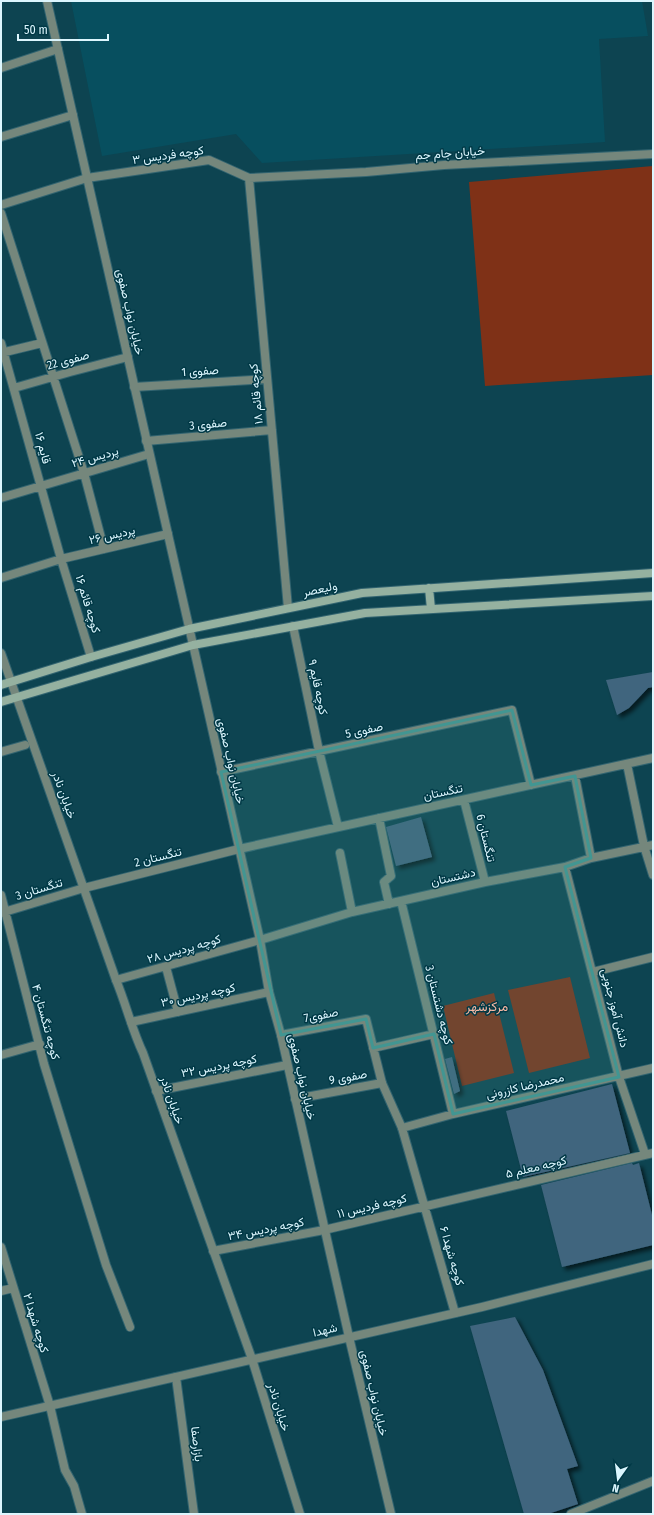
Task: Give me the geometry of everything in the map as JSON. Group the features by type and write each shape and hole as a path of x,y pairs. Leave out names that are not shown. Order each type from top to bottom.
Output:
{"main road":[{"name":"ولیعصر","path":"1,685 189,629 362,593 653,573"},
{"path":"429,588 431,609"},
{"path":"1,702 193,645 365,613 653,596"}],"street":[{"name":"خیابان نواب صفوی","path":"47,1 238,849 260,940 269,992 281,1035 324,1230 391,1514"},
{"path":"1,68 58,48"},
{"path":"1,137 72,115"},
{"name":"خیابان جام جم","path":"249,178 366,172 444,165 653,154"},
{"name":"کوچه فردیس ۳","path":"1,205 87,178 209,160 249,178"},
{"name":"کوچه قائم ۱۸","path":"249,178 288,608"},
{"path":"1,213 84,473 104,549"},
{"name":"قایم ۱۶","path":"1,343 62,559"},
{"path":"3,352 42,343"},
{"name":"صفوی 22","path":"14,388 128,357"},
{"name":"صفوی 1","path":"134,387 267,379"},
{"name":"صفوی 3","path":"146,441 272,430"},
{"name":"پردیس ۲۴","path":"1,498 149,454"},
{"name":"پردیس ۲۶","path":"1,578 62,559 168,534"},
{"name":"کوچه قائم ۱۶","path":"62,559 91,657"},
{"name":"کوچه قایم ۹","path":"293,626 319,752 338,827"},
{"name":"خیابان نادر","path":"1,653 132,1022 136,1038 252,1359 300,1514"},
{"name":"صفوی 5","path":"221,772 512,710 531,785"},
{"path":"1,752 24,745"},
{"name":"تنگستان","path":"238,849 653,758"},
{"path":"627,764 644,846 653,876"},
{"path":"575,776 591,858"},
{"name":"تنگستان 6","path":"464,800 484,882"},
{"path":"379,818 391,876 384,882 389,904"},
{"name":"دشتستان","path":"260,940 352,912 484,882 565,866 591,858 653,844"},
{"name":"تنگستان 2","path":"84,888 238,849"},
{"path":"340,853 352,912"},
{"name":"دانش آموز جنوبی","path":"565,866 619,1077 649,1153"},
{"name":"تنگستان 3","path":"4,912 84,888"},
{"name":"کوچه تنگستان ۴","path":"1,895 4,912 32,1022 40,1044 44,1064 68,1137 106,1265 130,1328"},
{"name":"کوچه دشتستان 3","path":"401,901 453,1114"},
{"name":"کوچه پردیس ۲۸","path":"116,980 260,940"},
{"path":"593,972 653,957"},
{"path":"166,967 178,1012"},
{"name":"کوچه پردیس ۳۰","path":"132,1022 269,992"},
{"name":"صفوی7","path":"281,1035 366,1019"},
{"name":"کوچه شهدا ۶","path":"366,1019 382,1083 402,1128 426,1206 455,1313"},
{"path":"374,1048 434,1034"},
{"path":"1,1055 40,1044"},
{"name":"کوچه پردیس ۳۲","path":"156,1091 287,1065"},
{"name":"محمدرضا کازرونی","path":"402,1128 453,1114 653,1068"},
{"name":"صفوی 9","path":"295,1099 382,1083"},
{"name":"کوچه معلم ۵","path":"426,1206 649,1153"},
{"name":"کوچه فردیس ۱۱","path":"324,1230 426,1206"},
{"name":"کوچه پردیس ۳۴","path":"213,1251 324,1230"},
{"name":"کوچه شهدا ۲","path":"1,1247 50,1406 65,1470 74,1486 82,1514"},
{"name":"شهدا","path":"1,1417 455,1313 653,1264"},
{"path":"1,1291 13,1288"},
{"name":"بازارصفا","path":"176,1377 194,1514"},
{"path":"571,1514 653,1482"}],"highlighted area":[{"path":"512,710 531,785 575,776 591,858 565,867 619,1077 453,1114 434,1034 373,1048 366,1019 281,1035 221,772"}],"shaded area":[{"path":"71,1 642,1 648,36 599,39 605,142 262,163 236,134 102,156"},
{"path":"653,166 653,375 485,386 469,182"},
{"path":"570,977 590,1058 529,1073 508,990"},
{"path":"494,993 514,1073 462,1086 443,1006"}],"building":[{"path":"653,672 653,687 648,688 629,708 617,715 606,680"},
{"path":"421,817 432,857 396,866 386,827"},
{"path":"452,1057 460,1091 454,1094 445,1059"},
{"path":"612,1084 630,1153 523,1177 506,1111"},
{"path":"632,1163 633,1165 639,1163 653,1219 653,1245 562,1267 541,1185"},
{"path":"515,1317 543,1370 578,1466 567,1469 578,1504 548,1514 524,1514 470,1326"}],"district":[{"name":"مرکزشهر","path":"487,1006"}]}
